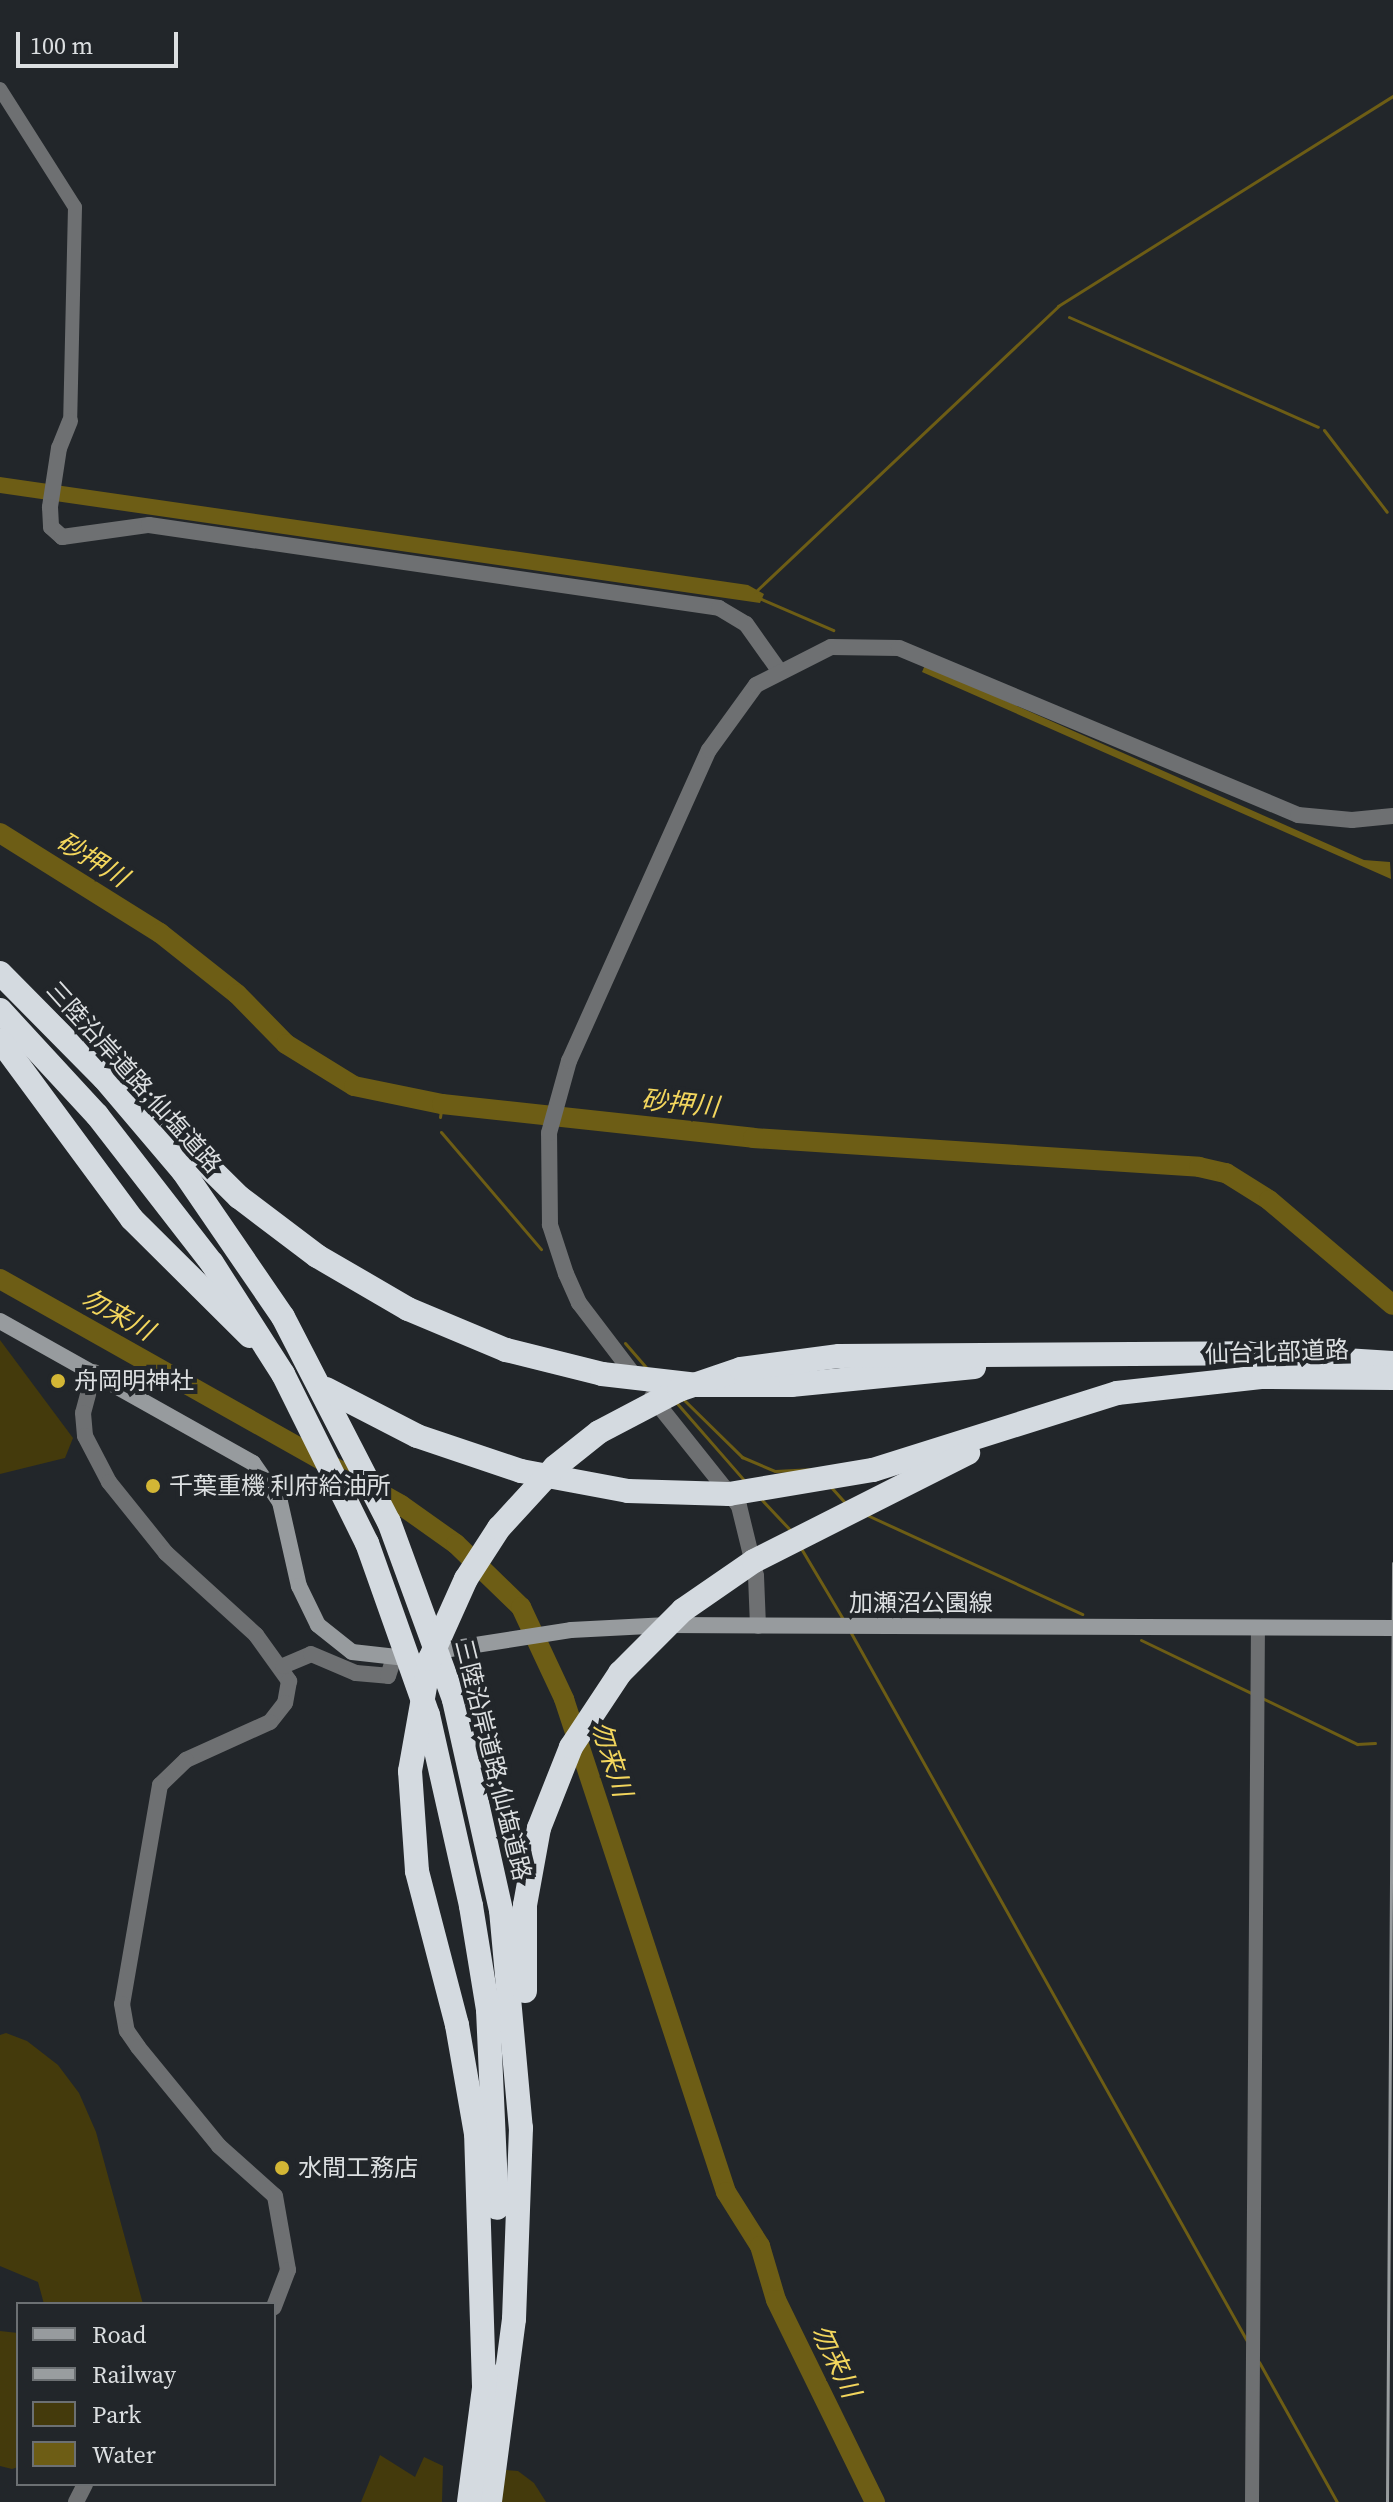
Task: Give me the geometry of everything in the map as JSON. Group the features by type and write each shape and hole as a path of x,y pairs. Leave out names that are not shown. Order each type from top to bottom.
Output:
{"highway":[{"path":"0,962 203,1164 276,1227 408,1309 506,1350 640,1380 743,1386 1100,1355 1249,1353"},
{"name":"三陸沿岸道路;仙塩道路","path":"0,973 144,1123 250,1264 342,1420 428,1620 454,1700 501,1910 521,2128 519,2263 490,2502"},
{"path":"0,1010 139,1164 229,1290 321,1445 399,1653 450,1805 488,2010 496,2251 484,2386 469,2502"},
{"path":"0,1040 132,1219 217,1308 313,1382 417,1436 469,1456 628,1491 760,1491 873,1470 1071,1403 1162,1386"},
{"path":"484,2386 476,2134 411,1836 417,1711 453,1605 481,1553 535,1486 623,1418 711,1378 806,1358 1249,1353"},
{"name":"仙台北部道路","path":"1249,1353 1393,1363"},
{"name":"仙台北部道路","path":"1162,1386 1263,1377 1393,1378"},
{"path":"521,2128 525,1905 552,1788 593,1708 620,1673 717,1584 950,1461 1066,1413 1162,1386"}],"main road":[{"path":"0,1321 253,1463 280,1502 299,1586 318,1625 352,1652 399,1653"},
{"name":"加瀬沼公園線","path":"450,1649 558,1632 758,1626 1393,1628"}],"street":[{"path":"0,89 75,207 70,421 53,481 51,527 70,539 149,525 719,608 746,624 778,669"},
{"path":"758,1626 756,1576 739,1506 610,1348 566,1274 550,1225 549,1133 567,1066 709,750 740,702 778,669 831,647 899,648 1298,815 1352,820 1393,816"},
{"path":"94,1372 83,1413 85,1436 109,1482 148,1534 283,1666 290,1691 276,1716 186,1760 160,1785 122,2004 127,2031 138,2047 219,2146 275,2196 288,2270 276,2302"},
{"path":"1252,2502 1258,1628"},
{"path":"283,1666 311,1654 356,1673 388,1676 399,1653"}],"green space":[{"path":"0,1340 73,1438 65,1458 0,1474"},
{"path":"6,2033 27,2041 58,2065 79,2093 96,2132 142,2302 43,2302 38,2282 0,2266 0,2035"},
{"path":"0,2331 16,2333 16,2468 0,2466"},
{"path":"380,2455 415,2477 424,2457 443,2466 442,2502 361,2502"},
{"path":"506,2470 518,2471 534,2483 546,2502 501,2502"}],"water":[{"path":"0,477 748,585 764,594 760,603 0,493"},
{"path":"925,665 1364,860 1390,862 1391,879 922,672"}],"waterway":[{"path":"755,592 1058,306 1393,96"},
{"path":"1069,317 1318,427"},
{"path":"1324,430 1387,512"},
{"path":"759,598 833,630"},
{"name":"砂押川","path":"0,833 160,933 237,994 286,1044 354,1086 442,1104 753,1138 1199,1167 1226,1173 1269,1200 1393,1305"},
{"path":"440,1117 442,1104"},
{"path":"441,1132 541,1249"},
{"name":"勿来川","path":"0,1279 401,1505 456,1544 521,1607 564,1699 726,2192 760,2246 776,2300 875,2502"},
{"path":"625,1343 647,1368"},
{"path":"683,1399 742,1457 775,1471 809,1469"},
{"path":"675,1401 744,1480"},
{"path":"830,1486 846,1504"},
{"path":"762,1500 793,1533"},
{"path":"867,1515 1082,1614"},
{"path":"802,1550 843,1619"},
{"path":"851,1633 1247,2341"},
{"path":"1141,1640 1251,1693"},
{"path":"1262,1698 1357,1744 1375,1743"},
{"path":"1259,2362 1337,2502"}],"railway":[{"path":"1387,2502 1393,1563"}],"place":[{"name":"舟岡明神社","path":"58,1381"},
{"name":"千葉重機 利府給油所","path":"153,1486"},
{"name":"水間工務店","path":"282,2168"}]}
